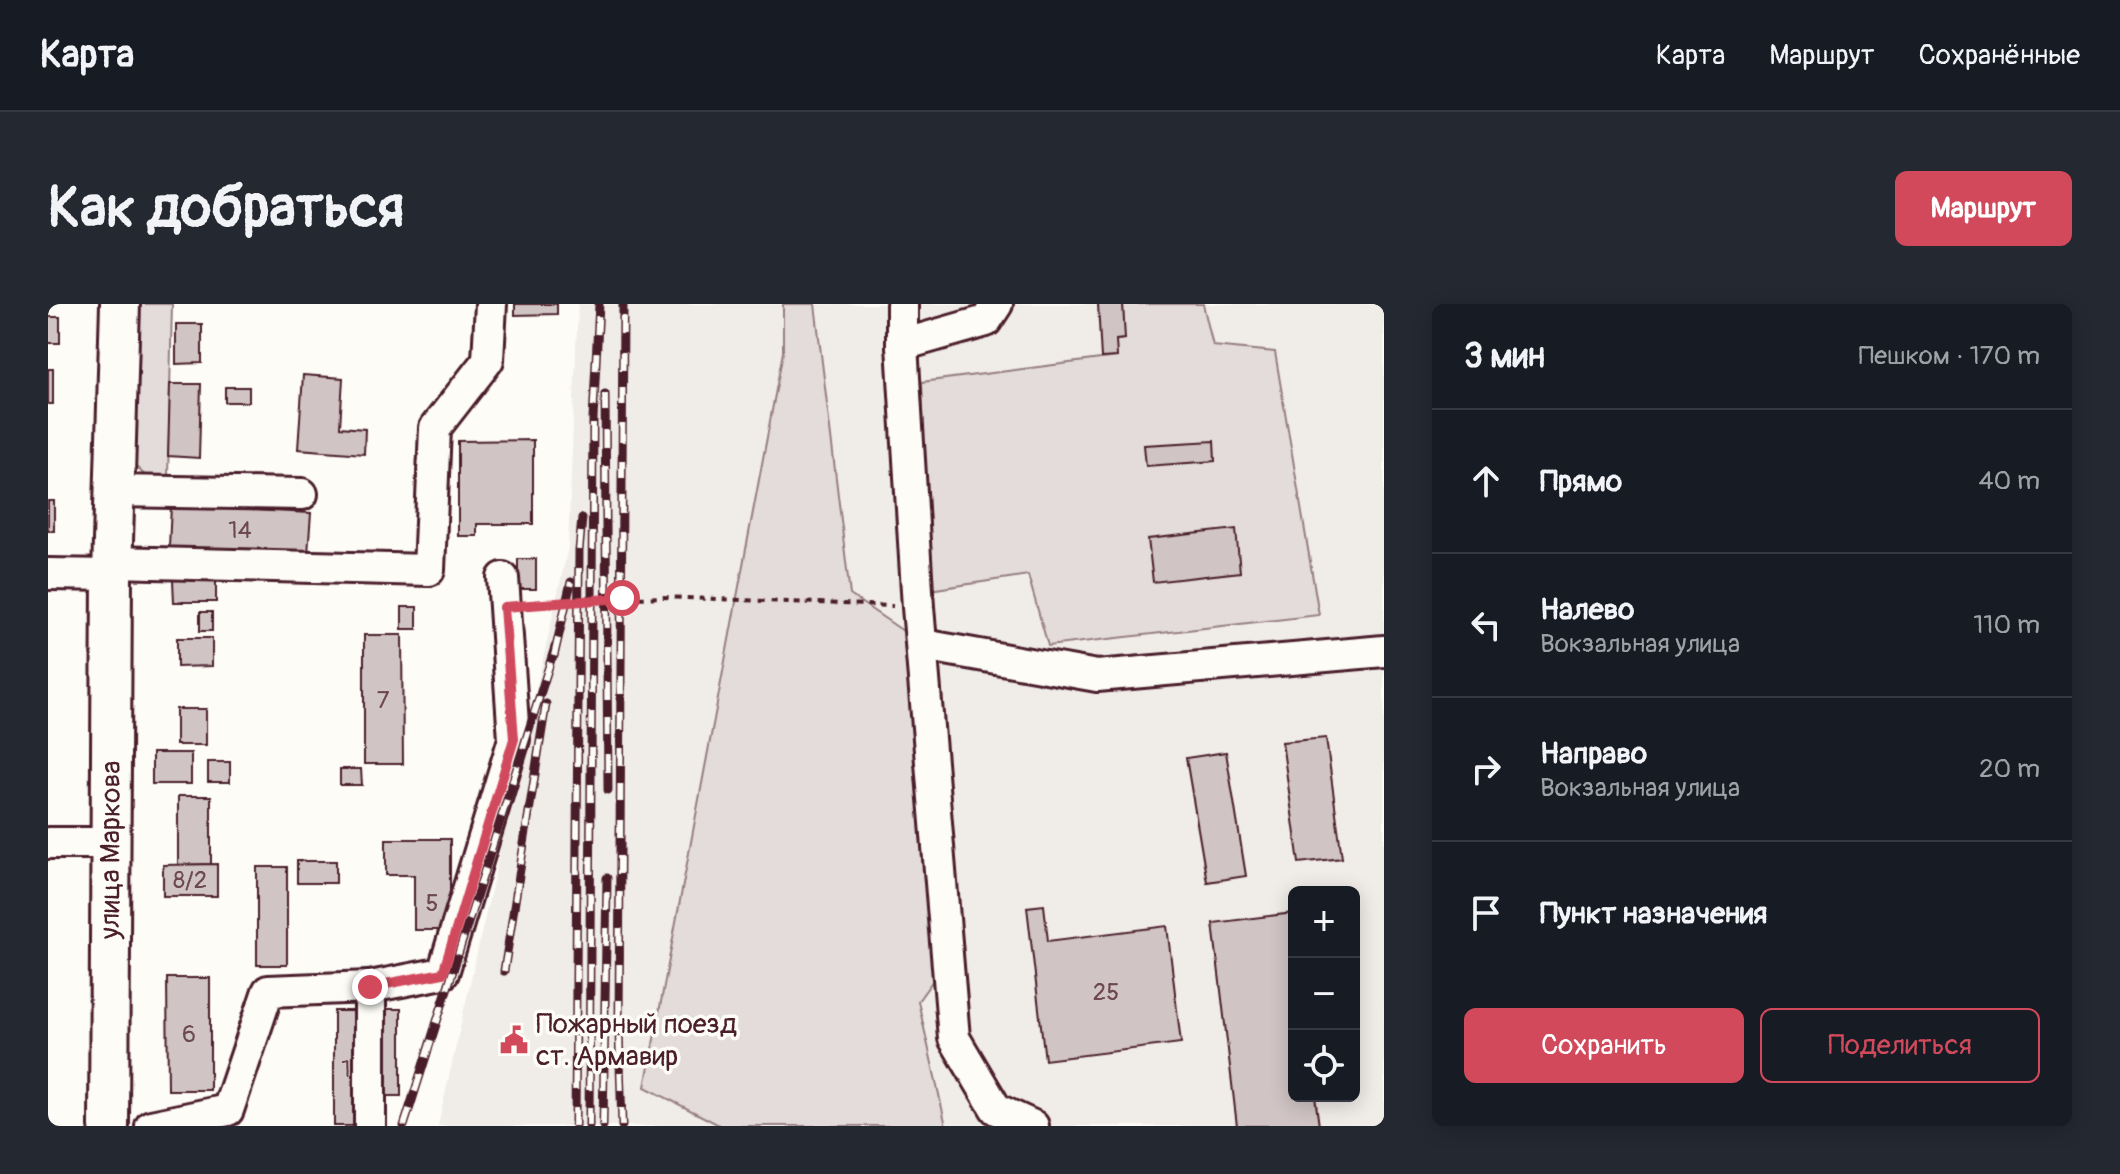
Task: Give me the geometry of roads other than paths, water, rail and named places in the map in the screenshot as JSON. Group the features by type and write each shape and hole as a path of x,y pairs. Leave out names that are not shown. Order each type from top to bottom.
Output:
{"main road":[{"name":"улица Маркова","path":"109,1126 112,568 120,304"}],"street":[{"path":"48,574 112,568 429,570 435,428 488,360 491,304"},
{"path":"902,304 918,607 954,1038 992,1117 1033,1126"},
{"path":"902,345 986,321 997,304"},
{"path":"114,491 302,494"},
{"path":"151,1126 228,1110 268,991 370,987 443,973 514,739 504,593"},
{"path":"923,645 1097,676 1384,651"},
{"path":"48,843 110,843"},
{"path":"370,987 370,1126"}],"railway":[{"path":"589,1126 593,420 599,304"},
{"path":"622,1126 619,1032 623,304"},
{"path":"605,394 608,790"},
{"path":"575,1126 579,551 582,518"},
{"path":"554,656 571,582"},
{"path":"404,1126 555,647"},
{"path":"504,971 546,704"},
{"path":"603,1126 607,878"}],"place":[{"name":"Пожарный поезд ст. Армавир","path":"514,1040"}]}
